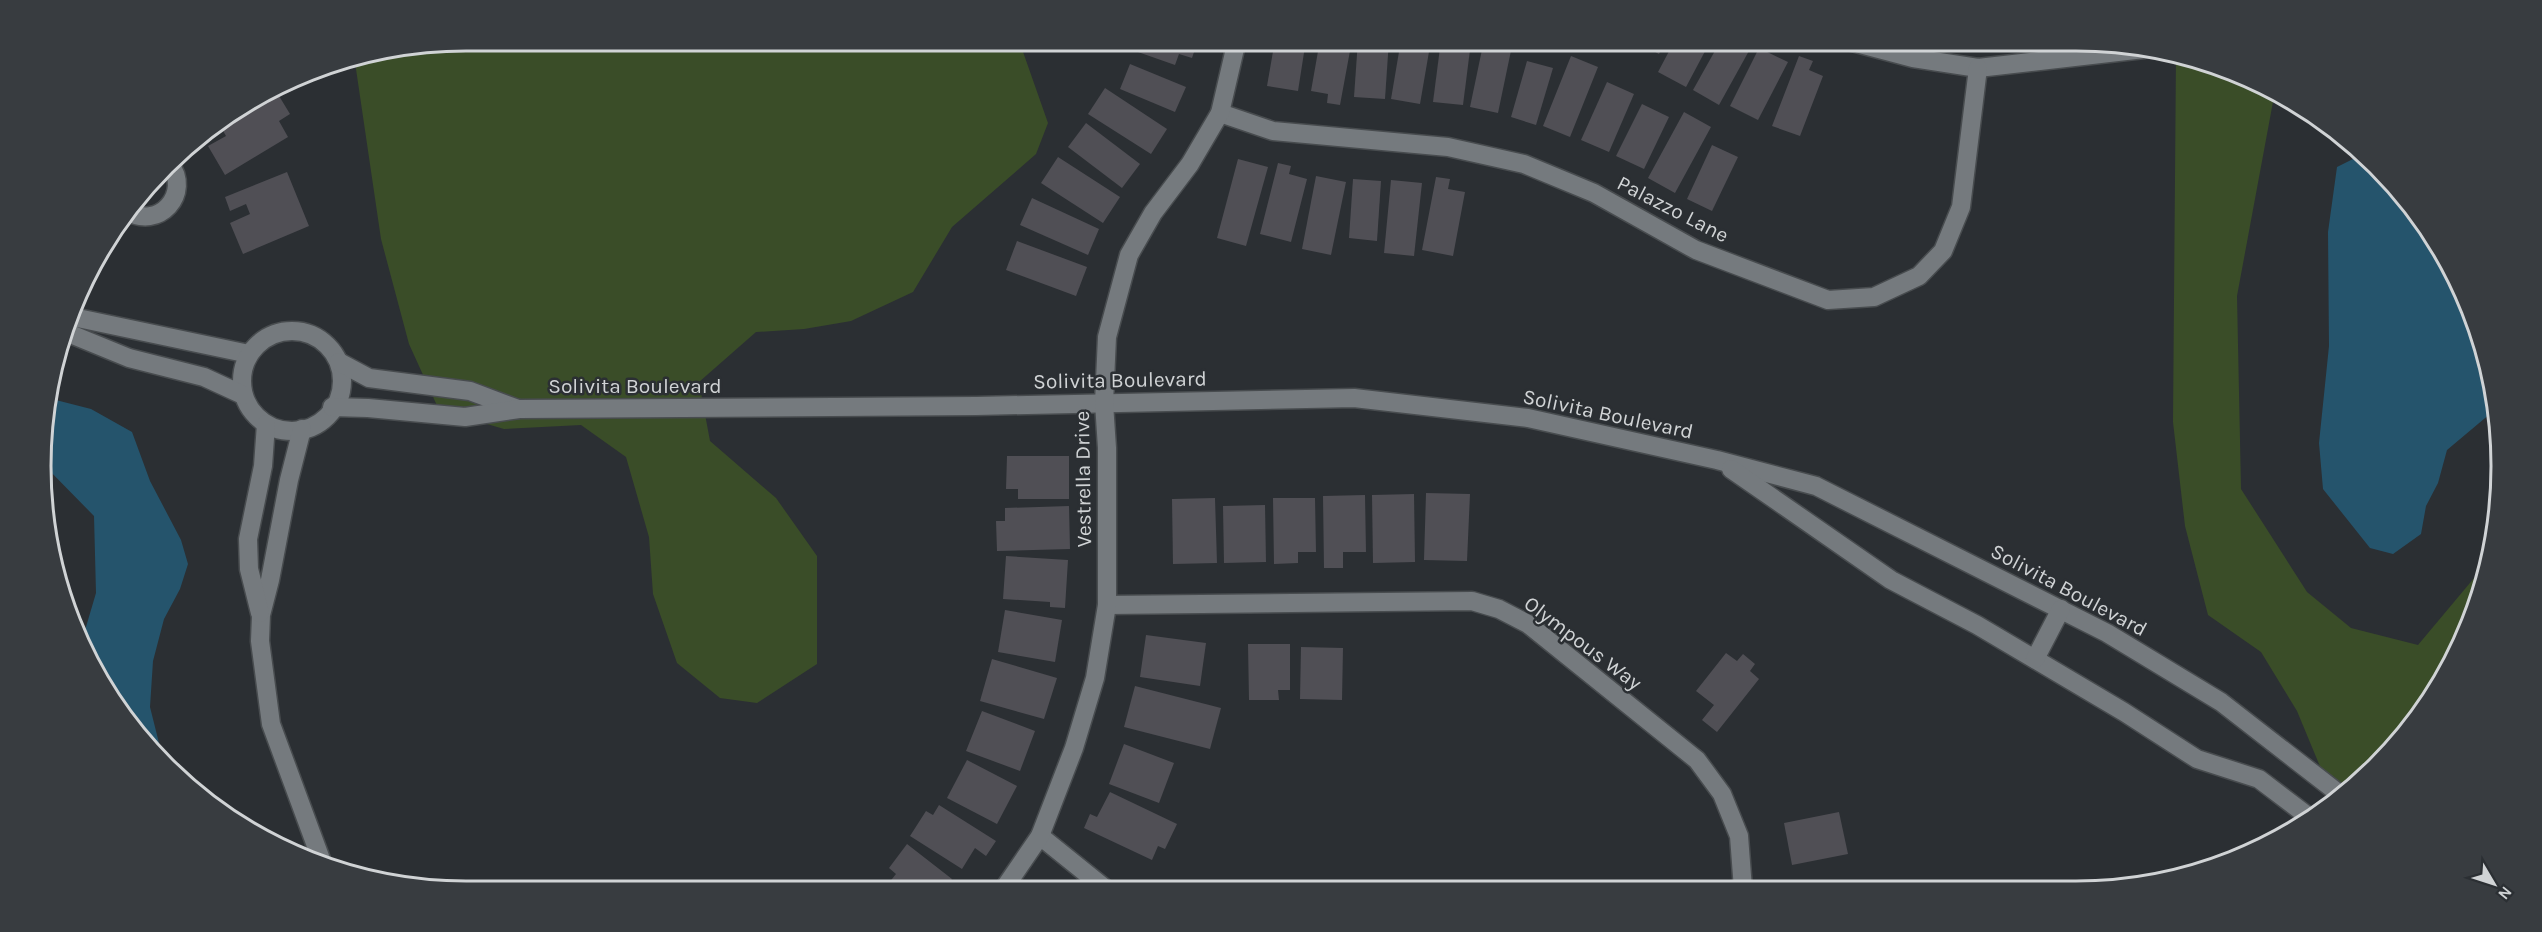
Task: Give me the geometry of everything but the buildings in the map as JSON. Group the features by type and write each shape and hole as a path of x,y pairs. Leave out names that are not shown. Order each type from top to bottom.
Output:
{"street":[{"name":"Vestrella Drive","path":"1009,881 1040,836 1074,748 1092,688 1107,605 1107,448 1104,403 1107,337 1129,255 1153,213 1190,164 1220,113 1234,51"},
{"path":"1887,51 1913,58 1978,68 2111,53"},
{"name":"Palazzo Lane","path":"1220,113 1273,131 1448,147 1524,164 1594,193 1696,250 1828,300 1874,297 1919,276 1943,251 1961,207 1978,68"},
{"path":"135,216 149,217 167,209 175,198 178,185 175,171"},
{"path":"79,318 249,354"},
{"path":"296,330 315,336 331,349 339,362 342,386 332,407 317,424 291,431 275,429 266,424 250,408 243,395 242,378 246,360 254,347 267,337 296,330"},
{"path":"72,335 129,358 204,377 243,395"},
{"name":"Solivita Boulevard","path":"339,362 369,378 470,391 519,409"},
{"name":"Solivita Boulevard","path":"332,407 465,417 519,409 1354,398 1528,418 1716,460 1816,486 2108,633 2221,702 2335,790"},
{"path":"261,615 249,569 248,539 263,466 266,424"},
{"path":"302,429 261,615 260,641 271,724 319,854"},
{"name":"Solivita Boulevard","path":"1716,460 1891,580 1977,625 2197,759 2259,780 2303,813"},
{"name":"Olympous Way","path":"1107,605 1472,602 1499,609 1528,624 1697,760 1722,794 1739,836 1743,881"},
{"path":"2035,659 2061,609"},
{"path":"1040,836 1096,881"}],"green space":[{"path":"466,51 1023,51 1048,123 1036,154 952,227 913,292 851,321 804,329 756,332 699,382 710,441 776,498 817,556 817,664 757,703 720,698 677,663 653,594 649,537 626,457 581,425 504,429 439,410 409,344 381,239 356,66 385,59"},
{"path":"2176,63 2235,83 2273,101 2237,296 2241,489 2307,592 2351,628 2418,645 2476,575 2448,650 2421,697 2388,740 2338,788 2324,776 2297,711 2261,652 2208,615 2185,526 2173,422"}],"water":[{"path":"2354,158 2388,192 2421,235 2448,282 2469,333 2483,385 2487,412 2487,416 2447,450 2438,483 2426,506 2421,534 2393,554 2370,548 2323,489 2319,443 2329,346 2328,232 2337,167"},
{"path":"57,400 91,409 132,432 150,481 181,540 188,564 180,589 164,619 153,661 150,707 160,746 121,697 85,630 96,593 94,516 51,472"}]}
